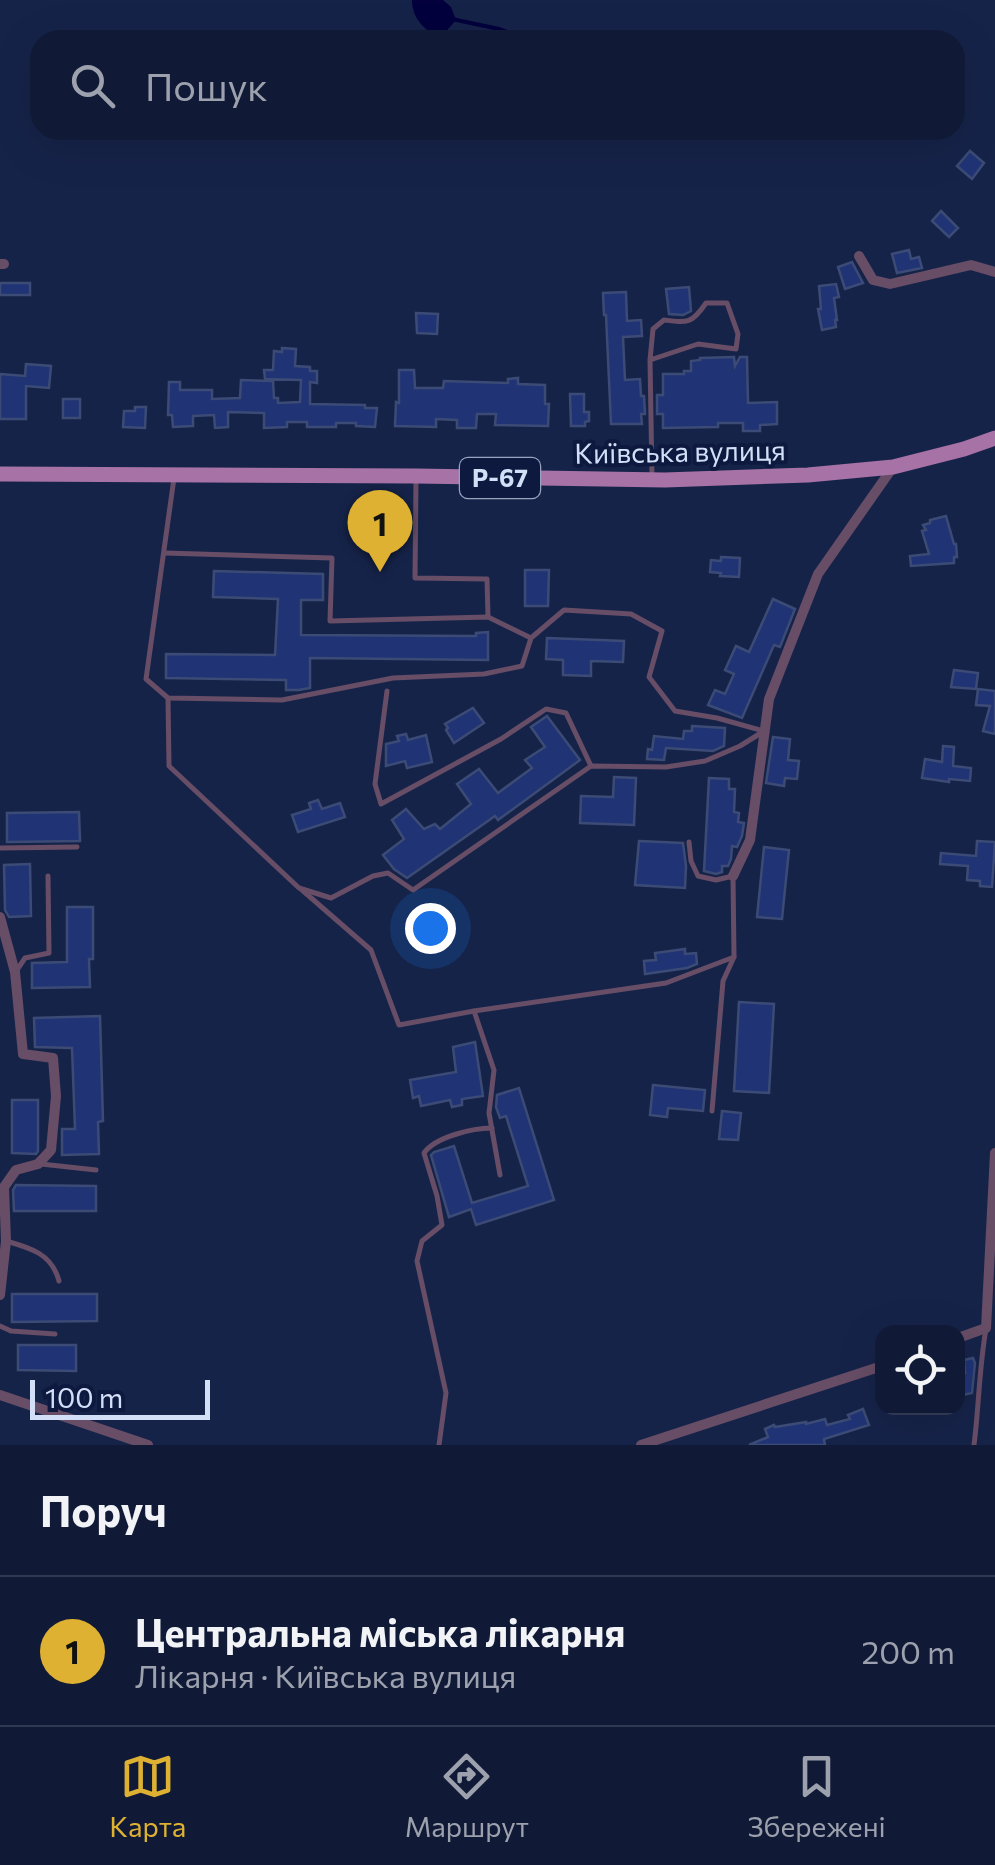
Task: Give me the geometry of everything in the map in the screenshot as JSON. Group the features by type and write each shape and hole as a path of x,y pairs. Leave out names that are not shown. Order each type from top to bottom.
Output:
{"main road":[{"name":"Київська вулиця","path":"0,474 652,480 808,475 893,467 995,438"}],"street":[{"path":"859,256 873,280 890,284 971,265 995,272"},
{"path":"733,876 750,840 769,699 818,574 893,467"},
{"path":"0,916 15,972 23,1054 53,1058 56,1096 50,1150 38,1164 16,1170 4,1187 6,1242 0,1295"},
{"path":"965,1336 990,1330 995,1153"},
{"path":"641,1445 875,1368"},
{"path":"0,1395 148,1445"}],"lane":[{"path":"650,360 698,344 736,349 738,334 728,303 706,304 685,323 664,320 653,329 650,360 652,480"},
{"path":"174,476 146,679 168,698 282,700 393,678 484,674 522,666 532,638 564,610 631,614 662,631 649,677 674,711 764,731"},
{"path":"416,476 415,578 487,579 488,617"},
{"path":"165,553 332,558 330,621 488,617 532,638"},
{"path":"387,690 374,784 381,804 501,739 546,709 566,713 591,766"},
{"path":"168,698 169,766 371,950 399,1025 666,982 734,957"},
{"path":"300,888 331,898 373,876 388,873 412,890 591,766 666,766 705,761 764,731"},
{"path":"689,842 698,876 716,880 733,876 734,957 723,981 712,1111"},
{"path":"0,848 77,847"},
{"path":"15,972 24,958 49,954 48,876"},
{"path":"474,1012 494,1070 489,1113 500,1176"},
{"path":"438,1445 446,1394 417,1260 422,1241 442,1225 424,1153 431,1143 492,1128"},
{"path":"38,1164 96,1170"},
{"path":"6,1242 38,1250 56,1269 59,1281"},
{"path":"0,1326 55,1334"},
{"path":"974,1445 979,1369 990,1330"}],"shaded area":[{"path":"412,0 443,0 456,20 447,30 427,30 414,12"}],"building":[{"path":"970,151 984,163 972,179 957,166"},
{"path":"941,211 958,228 949,237 932,221"},
{"path":"909,250 911,259 919,257 922,268 897,273 892,254"},
{"path":"852,262 863,283 845,289 838,267"},
{"path":"0,283 30,283 30,295 0,295"},
{"path":"836,284 836,327 822,330 819,286"},
{"path":"689,287 691,311 669,314 666,289"},
{"path":"626,292 627,321 641,320 642,336 623,337 625,380 640,379 645,414 641,414 642,424 611,424 603,293"},
{"path":"416,313 438,314 437,334 417,333"},
{"path":"282,348 296,349 295,366 317,371 317,383 310,382 310,404 377,408 375,427 336,423 336,427 307,427 307,422 287,422 287,427 264,428 264,413 228,412 228,427 215,428 214,415 193,416 193,426 173,427 172,415 168,415 169,382 180,382 180,390 212,390 212,399 240,398 241,380 273,381 278,403 300,402 301,380 265,379 264,370 273,370 274,351 282,352"},
{"path":"734,357 735,366 740,357 747,357 748,403 777,402 777,424 760,425 760,431 743,431 743,423 663,428 663,414 657,414 657,395 663,395 663,374 691,371 691,361 700,358"},
{"path":"26,364 51,366 49,388 26,386 26,419 0,419 0,374 25,376"},
{"path":"399,370 414,370 415,388 443,388 444,381 508,383 508,379 518,378 518,384 545,385 548,426 495,425 496,414 477,414 476,428 457,428 457,420 436,419 436,427 395,426"},
{"path":"570,394 584,394 584,412 589,412 585,426 571,426"},
{"path":"63,399 80,399 80,418 63,418"},
{"path":"135,407 146,407 145,428 123,427 124,411 135,411"},
{"path":"946,516 956,544 954,563 911,566 910,556 929,554 923,525"},
{"path":"721,557 740,558 739,577 710,572 711,560 721,561"},
{"path":"525,570 549,570 548,606 525,606"},
{"path":"214,571 323,574 323,600 301,600 301,635 476,636 488,632 488,660 310,658 310,688 299,690 286,690 286,680 166,678 166,654 275,655 278,599 213,597"},
{"path":"773,599 795,609 780,647 774,645 742,718 708,705 715,690 725,694 734,674 725,670 736,646 749,652"},
{"path":"547,638 624,641 623,662 591,661 591,676 563,675 563,660 546,659"},
{"path":"954,670 978,673 976,689 951,687"},
{"path":"978,689 995,691 995,734 983,731 990,706 976,705"},
{"path":"473,708 484,723 454,743 445,724"},
{"path":"547,716 580,760 498,820 495,816 407,878 394,869 383,855 404,839 392,820 406,809 424,829 435,824 440,829 471,804 457,784 479,769 498,793 532,768 525,760 545,747 531,727"},
{"path":"692,726 725,728 724,746 713,751 666,748 664,760 647,759 654,736 683,739 684,731 692,731"},
{"path":"406,734 408,740 426,735 432,762 407,768 405,761 386,766 386,744 399,741 397,736"},
{"path":"773,737 790,739 788,760 799,761 797,779 785,778 784,786 766,783"},
{"path":"943,746 954,747 953,766 971,768 970,781 922,778 925,759 942,762"},
{"path":"614,777 636,778 634,825 580,823 581,796 613,797"},
{"path":"709,778 729,779 729,789 735,789 734,812 739,813 738,822 744,823 737,847 732,846 728,866 722,866 722,872 716,874 704,871"},
{"path":"318,800 322,809 340,803 345,817 298,832 292,815 311,809 309,803"},
{"path":"79,812 80,841 7,842 7,813"},
{"path":"639,841 683,843 685,888 635,885"},
{"path":"977,841 995,842 992,887 967,880 968,866 940,864 941,853 976,856"},
{"path":"764,847 789,850 782,919 757,917"},
{"path":"30,864 31,916 9,917 5,910 4,865"},
{"path":"67,907 93,907 90,987 32,988 32,963 67,962"},
{"path":"685,949 685,954 696,953 697,964 645,974 644,961 656,960 655,953"},
{"path":"739,1002 774,1004 769,1093 734,1091"},
{"path":"100,1016 103,1121 98,1122 99,1154 62,1155 62,1129 75,1129 72,1048 35,1047 34,1018"},
{"path":"475,1042 483,1096 462,1099 462,1105 452,1107 450,1100 421,1106 419,1096 413,1098 410,1080 456,1072 453,1047"},
{"path":"653,1085 705,1090 703,1111 668,1108 667,1117 650,1115"},
{"path":"519,1088 554,1200 476,1225 471,1209 449,1217 431,1155 434,1152 454,1146 472,1203 528,1186 506,1116 500,1118 496,1107 497,1095"},
{"path":"12,1100 38,1100 36,1154 12,1153"},
{"path":"722,1111 741,1113 738,1140 719,1139"},
{"path":"16,1185 96,1186 96,1211 14,1211"},
{"path":"12,1294 97,1294 97,1321 12,1322"},
{"path":"18,1345 76,1345 76,1371 18,1370"},
{"path":"973,1358 975,1363 972,1393 965,1394 965,1373 965,1360"},
{"path":"863,1409 869,1425 824,1439 825,1445 749,1445 768,1437 765,1429 774,1425 825,1419 827,1425 850,1419 848,1415"}],"waterway":[{"path":"452,19 502,30"}],"place":[{"name":"Центральна міська лікарня","path":"380,572"}]}
